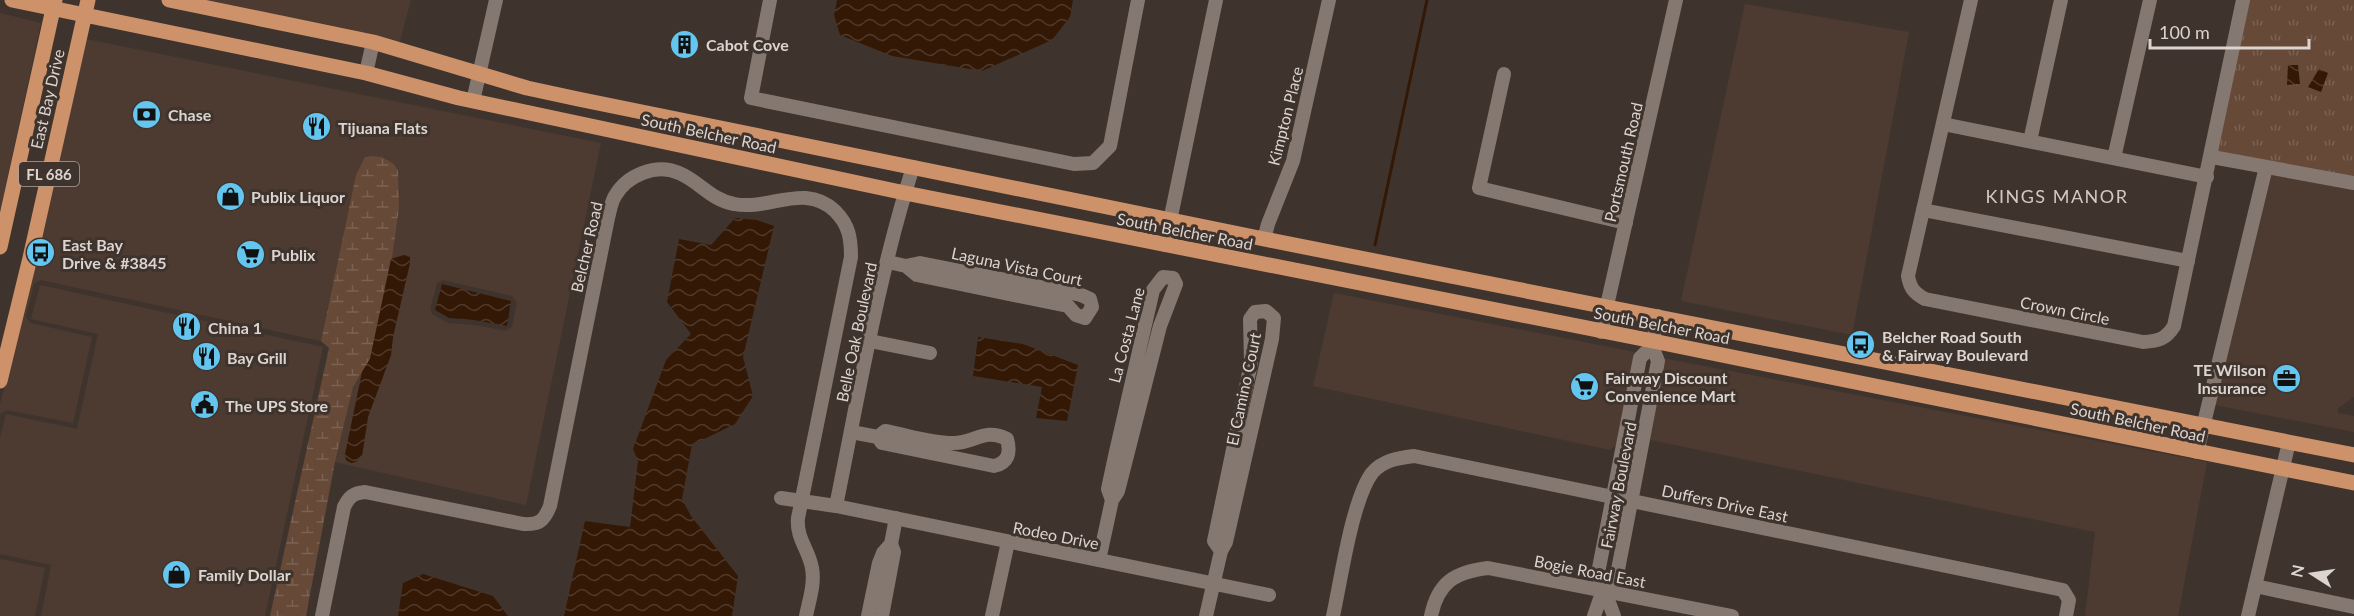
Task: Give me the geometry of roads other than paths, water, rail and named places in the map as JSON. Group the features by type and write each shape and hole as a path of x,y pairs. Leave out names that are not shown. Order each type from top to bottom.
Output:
{"main road":[{"name":"South Belcher Road","path":"12,0 86,8 366,73 473,101 905,194 2354,483"},
{"name":"South Belcher Road","path":"169,0 374,42 479,74 578,99 1264,239 2354,455"},
{"name":"East Bay Drive","path":"0,247 54,4"},
{"name":"East Bay Drive","path":"0,381 26,278 86,8"}],"street":[{"path":"473,101 496,0"},
{"path":"770,0 751,98 912,132 1074,164 1084,164 1094,163 1110,146 1138,0"},
{"path":"1166,245 1216,0"},
{"name":"Kimpton Place","path":"1264,239 1293,161 1329,0"},
{"name":"Portsmouth Road","path":"1601,332 1676,0"},
{"name":"Crown Circle","path":"1971,0 1908,276 1910,286 1916,294 1925,299 2143,342 2158,341 2167,337 2174,326 2212,157 2243,0"},
{"path":"2030,141 2061,0"},
{"path":"2114,158 2150,0"},
{"path":"366,73 374,42"},
{"path":"1504,74 1479,188 1626,223"},
{"path":"1943,124 2207,177"},
{"path":"2212,157 2354,183"},
{"name":"Belle Oak Boulevard","path":"837,506 870,341 913,167"},
{"path":"2197,452 2266,167"},
{"name":"Belcher Road","path":"322,616 344,507 348,498 356,493 365,492 523,524 536,525 545,519 550,506 608,218 615,196 629,180 644,172 663,169 679,173 716,198 732,204 748,206 780,199 814,198 829,205 842,218 851,237 851,257 796,529 812,567 813,581 806,616"},
{"path":"1923,210 2188,261"},
{"name":"Laguna Vista Court","path":"888,262 906,266 917,274 1068,306 1076,315 1085,318 1092,307 1090,299 1081,294 920,263 906,266"},
{"name":"La Costa Lane","path":"1099,560 1112,500 1118,491 1160,326 1176,284 1173,278 1163,277 1152,290 1114,456 1108,489 1112,500"},
{"name":"El Camino Court","path":"1206,616 1221,551 1226,542 1272,339 1274,318 1266,312 1255,312 1250,319 1251,363 1214,541 1221,551"},
{"name":"Fairway Boulevard","path":"1594,616 1604,590 1617,575 1633,501 1658,361 1653,344 1658,316"},
{"path":"870,341 930,353"},
{"name":"Fairway Boulevard","path":"1614,616 1598,573 1640,358 1653,344"},
{"path":"1632,401 1650,405"},
{"path":"851,432 878,437 882,443 994,466 1003,464 1008,458 1010,447 1007,439 999,435 986,434 953,443 885,432 878,437"},
{"path":"2248,616 2289,442"},
{"name":"Duffers Drive East","path":"1333,616 1360,495 1373,472 1392,458 1414,456 2063,590 2069,600 2066,616"},
{"path":"781,498 837,506"},
{"name":"Rodeo Drive","path":"837,506 1269,595"},
{"path":"868,616 879,562 891,544 897,518"},
{"path":"992,616 1008,542"},
{"path":"882,616 894,552 891,544"},
{"name":"Bogie Road East","path":"1431,616 1434,604 1445,584 1465,571 1488,568 1732,616"},
{"path":"2255,586 2354,607"}],"water":[{"path":"837,0 1073,0 1070,17 1052,40 982,71 892,56 840,35 834,15"},
{"path":"2288,65 2298,65 2300,84 2287,85"},
{"path":"2319,69 2328,73 2321,92 2308,87"},
{"path":"735,218 757,220 774,226 743,357 753,396 735,424 692,445 682,499 691,516 738,576 732,616 564,616 585,521 630,527 638,461 633,449 666,360 691,334 667,302 679,239 711,245"},
{"path":"404,255 410,257 410,263 391,355 368,417 362,456 356,462 351,463 346,460 345,454 362,372 370,359 391,259"},
{"path":"442,284 511,301 507,326 449,318 435,310"},
{"path":"978,337 1023,344 1078,365 1067,421 1036,418 1042,387 973,376"},
{"path":"423,574 493,596 508,616 398,616 403,583"}],"waterway":[{"path":"1375,245 1427,0"}],"place":[{"name":"Cabot Cove","path":"685,44"},
{"name":"Chase","path":"147,114"},
{"name":"Tijuana Flats","path":"317,127"},
{"name":"Publix Liquor","path":"230,196"},
{"name":"East Bay Drive & #3845","path":"41,253"},
{"name":"Publix","path":"250,254"},
{"name":"China 1","path":"187,327"},
{"name":"Belcher Road South & Fairway Boulevard","path":"1861,345"},
{"name":"Bay Grill","path":"206,357"},
{"name":"TE Wilson Insurance","path":"2287,378"},
{"name":"Fairway Discount Convenience Mart","path":"1584,386"},
{"name":"The UPS Store","path":"204,405"},
{"name":"Family Dollar","path":"177,574"}],"district":[{"name":"KINGS MANOR","path":"2057,196"}]}
